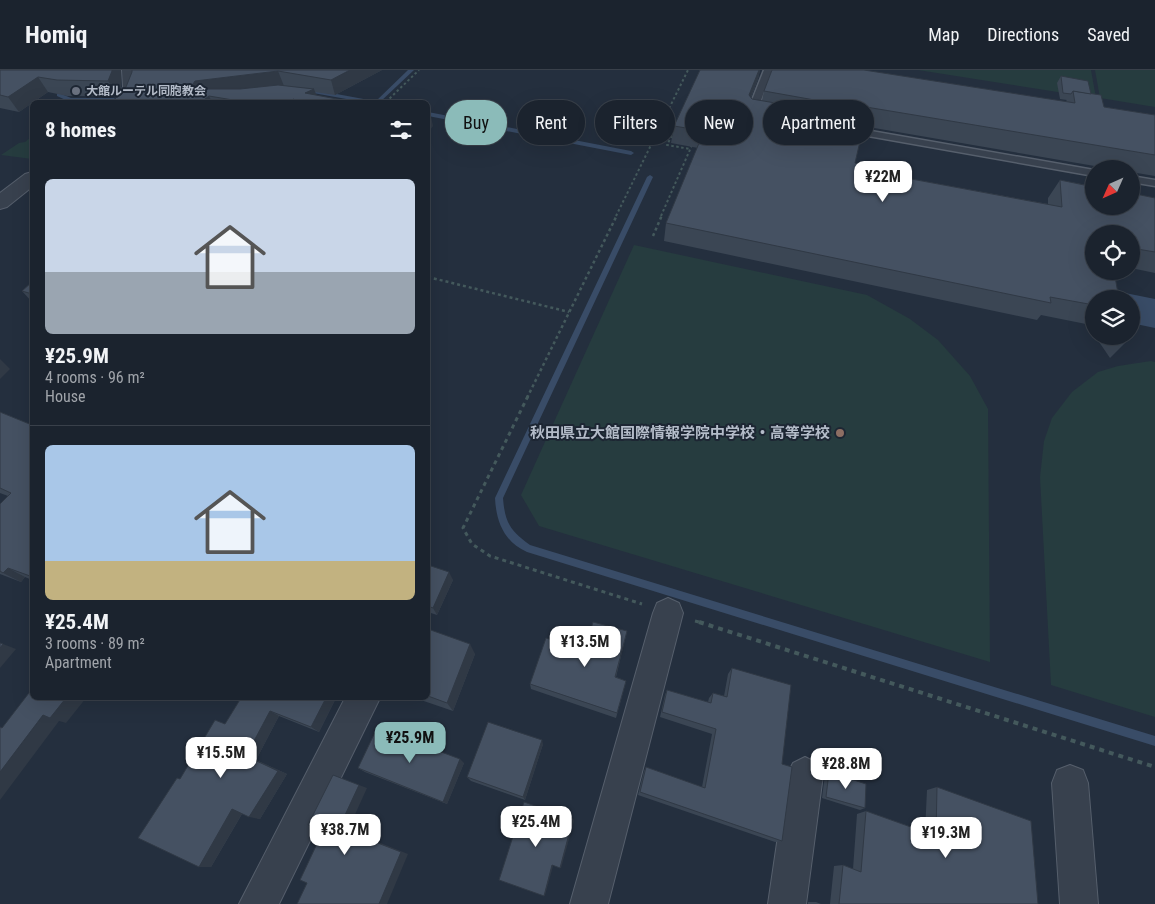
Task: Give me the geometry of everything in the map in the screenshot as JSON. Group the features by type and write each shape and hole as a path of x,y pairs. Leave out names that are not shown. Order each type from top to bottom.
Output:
{"street":[{"path":"126,100 131,87 130,70"},
{"path":"0,203 30,183"},
{"path":"589,904 668,613"},
{"path":"258,904 362,700"},
{"path":"787,904 805,776"},
{"path":"1070,783 1079,904"}],"lane":[{"path":"763,115 752,113 768,70"},
{"path":"874,135 1085,171"},
{"path":"1140,180 1155,183"}],"path":[{"path":"388,100 419,70"},
{"path":"688,70 463,528 472,544 490,556 1155,767"},
{"path":"676,127 667,145 690,150"},
{"path":"653,236 692,145"},
{"path":"430,277 569,312"}],"green space":[{"path":"918,70 1091,70 1096,98"},
{"path":"1095,70 1155,70 1155,107 1100,98"},
{"path":"30,138 30,159 1,155 19,143 25,142"},
{"path":"634,245 867,295 910,319 938,340 970,376 988,409 990,662 539,526 521,495"},
{"path":"1155,362 1155,717 1051,685 1040,477 1044,441 1052,418 1072,392 1098,372 1118,366"}],"water":[{"path":"1140,296 1155,299 1155,328 1140,325"}],"building":[{"path":"0,70 112,71 108,81 57,80 38,77 8,97 0,95"},
{"path":"132,70 350,70 331,80 278,71 195,81 191,87 193,89 240,89 278,85 314,89 305,93 342,100 233,100 209,96 204,100 114,100 122,89 126,87"},
{"path":"700,70 759,70 749,95 752,99 763,101 763,145 859,145 855,163 906,172 906,178 1062,207 1060,180 1085,185 1085,215 1140,215 1140,195 1155,198 1155,252 1140,250 1140,225 1085,225 1085,280 1116,280 1117,290 1085,290 1085,303 1050,297 1051,303 666,223 698,145 753,145 753,100 686,100"},
{"path":"772,70 864,70 1075,103 1073,91 1101,95 1104,107 1155,115 1155,155 874,108 874,100 815,100 764,91"},
{"path":"1061,76 1088,81 1091,94 1073,91 1071,94 1063,93"},
{"path":"685,102 685,128 675,126"},
{"path":"30,284 30,293 22,291"},
{"path":"0,412 30,424 30,576 8,568 3,573 0,571 0,504 11,493 0,488"},
{"path":"430,566 449,572 433,608 430,607"},
{"path":"593,622 627,631 615,677 626,681 617,713 530,684 546,638 585,650"},
{"path":"430,630 470,644 447,703 430,697"},
{"path":"732,668 791,685 782,764 792,767 782,841 640,792 646,767 705,788 716,729 662,712 667,690 711,703 713,693 727,697"},
{"path":"30,692 30,700 64,700 50,718 43,715 0,772 0,727 2,728"},
{"path":"240,700 325,700 311,727 270,711 246,756 278,771 249,817 232,809 199,867 138,838 177,778 180,779 215,720 225,724"},
{"path":"488,722 542,740 523,797 467,777"},
{"path":"377,728 460,759 443,802 358,768"},
{"path":"829,772 866,784 865,808 826,797"},
{"path":"333,775 359,785 339,828 401,852 379,904 297,904 307,883 300,880 323,831 308,825"},
{"path":"937,787 1031,821 1038,904 839,904 843,865 861,872 866,811 936,836"},
{"path":"524,802 573,819 560,868 552,865 544,896 499,880"}],"waterway":[{"path":"379,100 411,70"},
{"path":"304,90 358,100"},
{"path":"59,95 70,100 114,100"},
{"path":"430,114 631,153"},
{"path":"650,177 499,498 502,522 509,533 527,548 1155,741"}],"place":[{"name":"大館ルーテル同胞教会","path":"76,91"},
{"name":"秋田県立大館国際情報学院中学校・高等学校","path":"840,433"}]}
